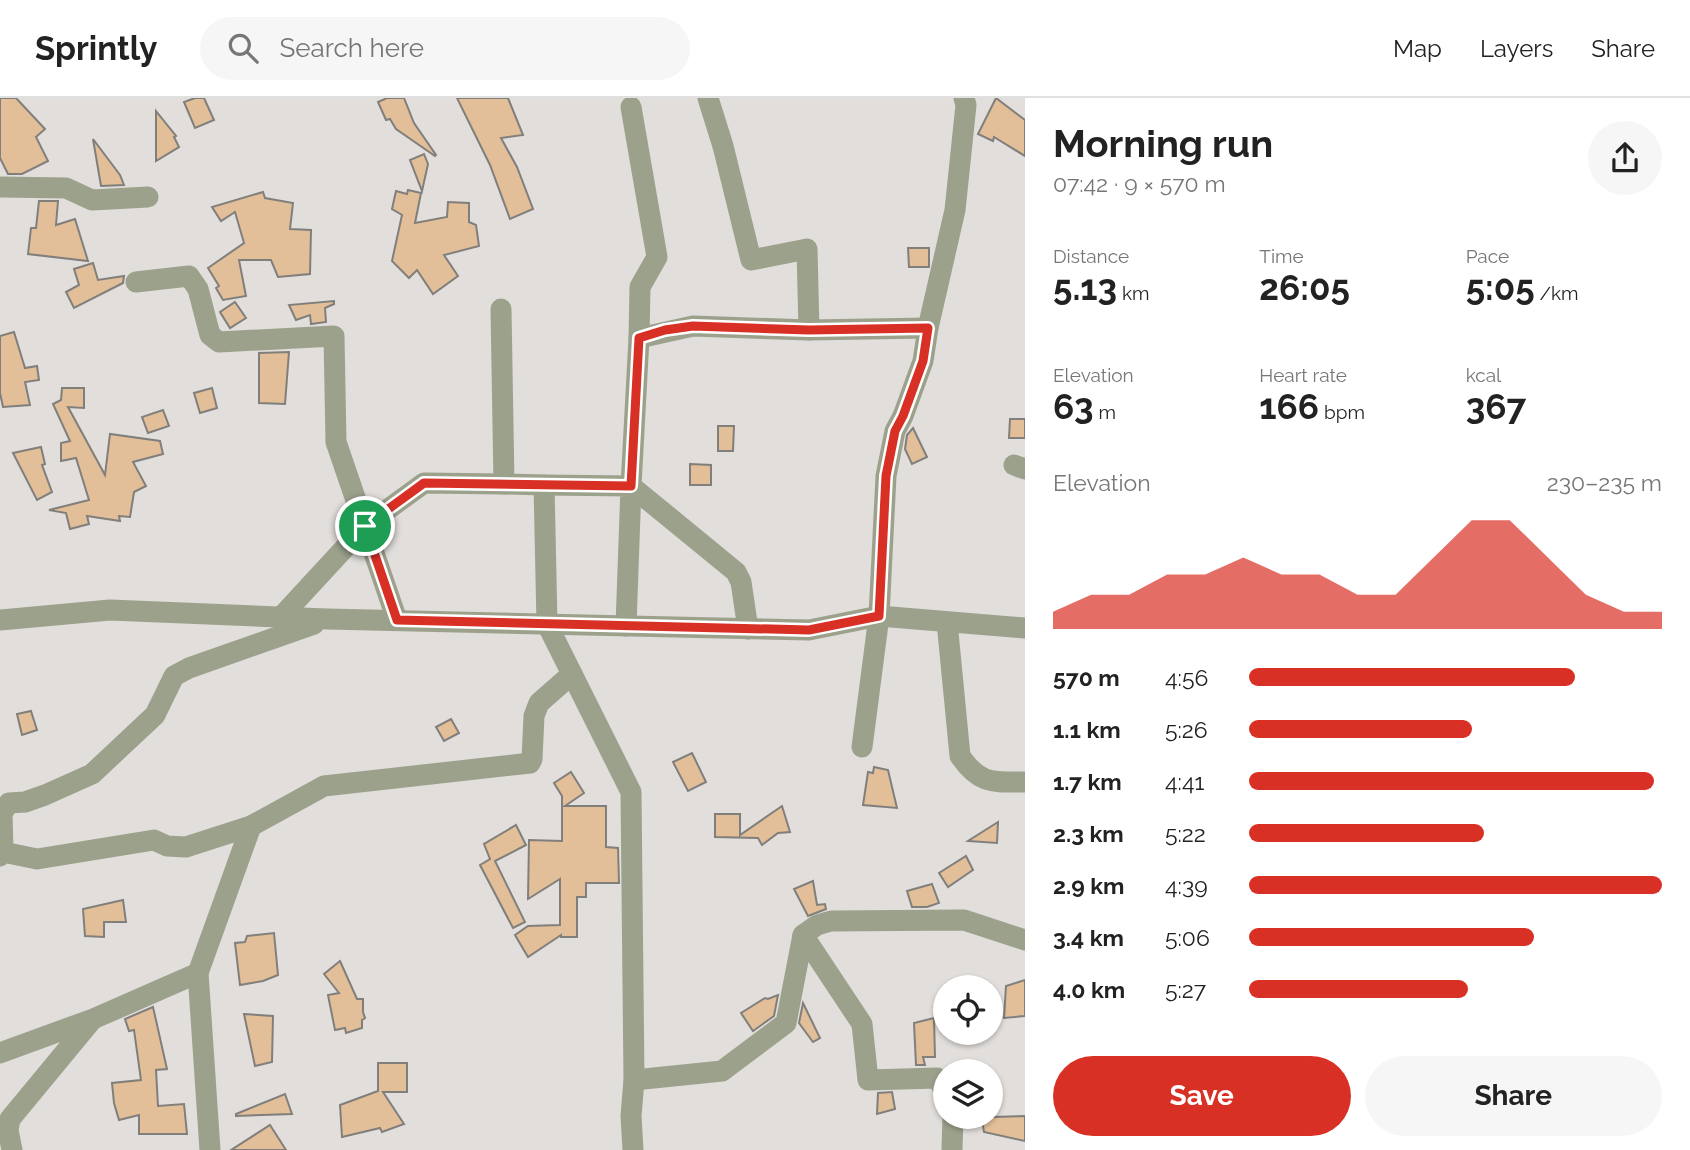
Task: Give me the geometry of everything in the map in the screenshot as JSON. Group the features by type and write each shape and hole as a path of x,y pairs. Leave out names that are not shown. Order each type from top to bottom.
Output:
{"street":[{"path":"708,98 723,146 751,260 807,249 809,330"},
{"path":"862,747 879,616 886,476 895,431 923,361 955,210 966,105 964,98"},
{"path":"626,626 640,287 657,257 631,107"},
{"path":"0,187 66,188 92,200 148,197"},
{"path":"136,282 189,276 198,289 211,335 219,342 334,336 336,442 397,620"},
{"path":"501,309 504,484"},
{"path":"639,338 665,330 693,326 809,330 928,328"},
{"path":"281,617 365,526 424,483 631,486 736,572 741,582 748,628"},
{"path":"544,485 547,624 631,792 633,1150"},
{"path":"0,620 110,610 327,619 809,630 879,616 1025,628"},
{"path":"327,619 189,667 174,676 155,715 92,774 45,795 24,802 9,803 4,807 1,854 37,859 154,840 167,846 187,847 251,827 324,786 530,763 533,759 534,716 539,703 572,674"},
{"path":"947,622 960,756 979,778 990,782 1025,782"},
{"path":"210,1150 198,973 251,827"},
{"path":"634,1080 722,1071 786,1023 803,935 817,925 831,921 964,920 1025,940"},
{"path":"803,935 862,1024 868,1080 933,1078"},
{"path":"0,1053 93,1019 198,973"},
{"path":"12,1150 8,1130 10,1119 93,1019"},
{"path":"952,1150 953,1129"}],"building":[{"path":"0,98 16,98 45,129 36,137 48,161 22,174 8,174 0,158"},
{"path":"204,98 214,120 195,128 184,102"},
{"path":"387,98 404,98 414,123 435,156 396,129 390,119 386,120 378,102"},
{"path":"457,98 508,98 523,135 501,138 517,167 533,209 510,219 490,165"},
{"path":"996,98 1025,120 1025,156 994,137 993,141 978,134"},
{"path":"156,111 176,136 174,137 179,147 156,161"},
{"path":"93,139 120,175 124,185 101,186"},
{"path":"424,154 428,164 422,191 410,160"},
{"path":"408,190 421,193 415,223 447,217 448,202 469,203 469,222 476,225 479,246 444,255 458,276 433,294 417,270 409,278 392,261 402,215 392,209 396,191 407,194"},
{"path":"263,192 265,198 293,203 290,229 311,230 310,274 278,277 271,260 239,260 246,296 223,300 216,288 219,286 208,268 244,243 235,212 221,221 212,207"},
{"path":"39,201 58,201 56,225 75,219 88,261 28,254 31,228 36,228"},
{"path":"908,248 929,248 929,267 909,267"},
{"path":"93,263 98,280 124,276 123,283 74,308 66,292 79,285 74,269"},
{"path":"334,301 334,304 325,308 326,322 311,324 310,315 296,320 289,305"},
{"path":"235,302 246,318 230,328 220,312"},
{"path":"14,332 25,368 37,366 39,380 25,382 30,405 3,407 0,393 0,336"},
{"path":"289,352 285,404 259,403 259,353"},
{"path":"62,388 84,388 84,408 68,407 105,475 110,434 160,441 163,454 133,462 146,486 134,492 130,517 119,516 120,521 87,516 89,524 70,529 66,513 49,510 89,500 76,458 61,461 61,443 70,441 53,404 61,400"},
{"path":"212,388 217,408 200,413 194,393"},
{"path":"163,410 169,426 148,433 142,417"},
{"path":"1010,419 1025,419 1025,438 1009,438"},
{"path":"718,426 734,426 733,451 718,451"},
{"path":"913,428 927,457 912,464 905,449 907,435"},
{"path":"41,447 45,464 42,465 52,492 37,500 13,453"},
{"path":"690,464 711,465 711,485 690,485"},
{"path":"31,711 37,730 22,735 17,714"},
{"path":"451,719 459,733 444,741 436,727"},
{"path":"692,753 706,782 688,791 673,762"},
{"path":"874,767 888,770 897,808 863,805 868,772 873,773"},
{"path":"571,772 584,793 565,806 606,806 606,847 618,848 619,883 586,883 586,897 577,897 577,937 561,935 528,957 515,935 528,926 560,925 560,879 528,899 529,840 562,841 562,796 554,783"},
{"path":"782,806 790,832 778,833 762,845 758,838 715,837 715,814 740,814 740,835"},
{"path":"998,822 997,843 968,841"},
{"path":"516,825 526,845 495,861 525,922 513,928 480,865 490,859 484,844"},
{"path":"966,856 973,870 948,887 939,873"},
{"path":"813,881 817,905 825,904 826,909 808,916 794,889"},
{"path":"932,884 939,903 927,907 912,907 907,891"},
{"path":"123,900 126,922 104,922 104,937 85,936 83,909"},
{"path":"274,933 278,975 240,985 235,943 245,942 247,936"},
{"path":"340,961 357,999 363,999 365,1018 362,1020 362,1028 346,1033 345,1028 335,1030 328,995 339,993 324,974"},
{"path":"1025,980 1025,1016 1004,1018 1006,986"},
{"path":"778,995 774,1016 753,1031 741,1013 765,998"},
{"path":"803,1003 820,1038 813,1042 799,1023"},
{"path":"153,1007 167,1069 156,1070 158,1106 184,1104 187,1134 139,1134 139,1115 119,1120 114,1103 112,1083 141,1080 134,1030 129,1031 125,1019"},
{"path":"244,1014 273,1016 272,1062 255,1066"},
{"path":"933,1018 935,1057 923,1057 925,1065 916,1065 914,1023"},
{"path":"378,1063 407,1063 407,1092 383,1092 404,1124 382,1132 380,1128 342,1137 340,1105 378,1091"},
{"path":"892,1092 895,1109 877,1114 878,1093"},
{"path":"285,1094 292,1114 236,1116 236,1114"},
{"path":"1025,1116 1025,1141 984,1132 984,1129 1003,1129 1003,1117"},
{"path":"270,1125 286,1150 231,1150"}],"route":[{"path":"693,326 809,330 928,328 923,361 913,392 895,431 886,476 879,616 809,630 397,620 365,526 424,483 631,486 639,338 665,330 693,326"}]}
